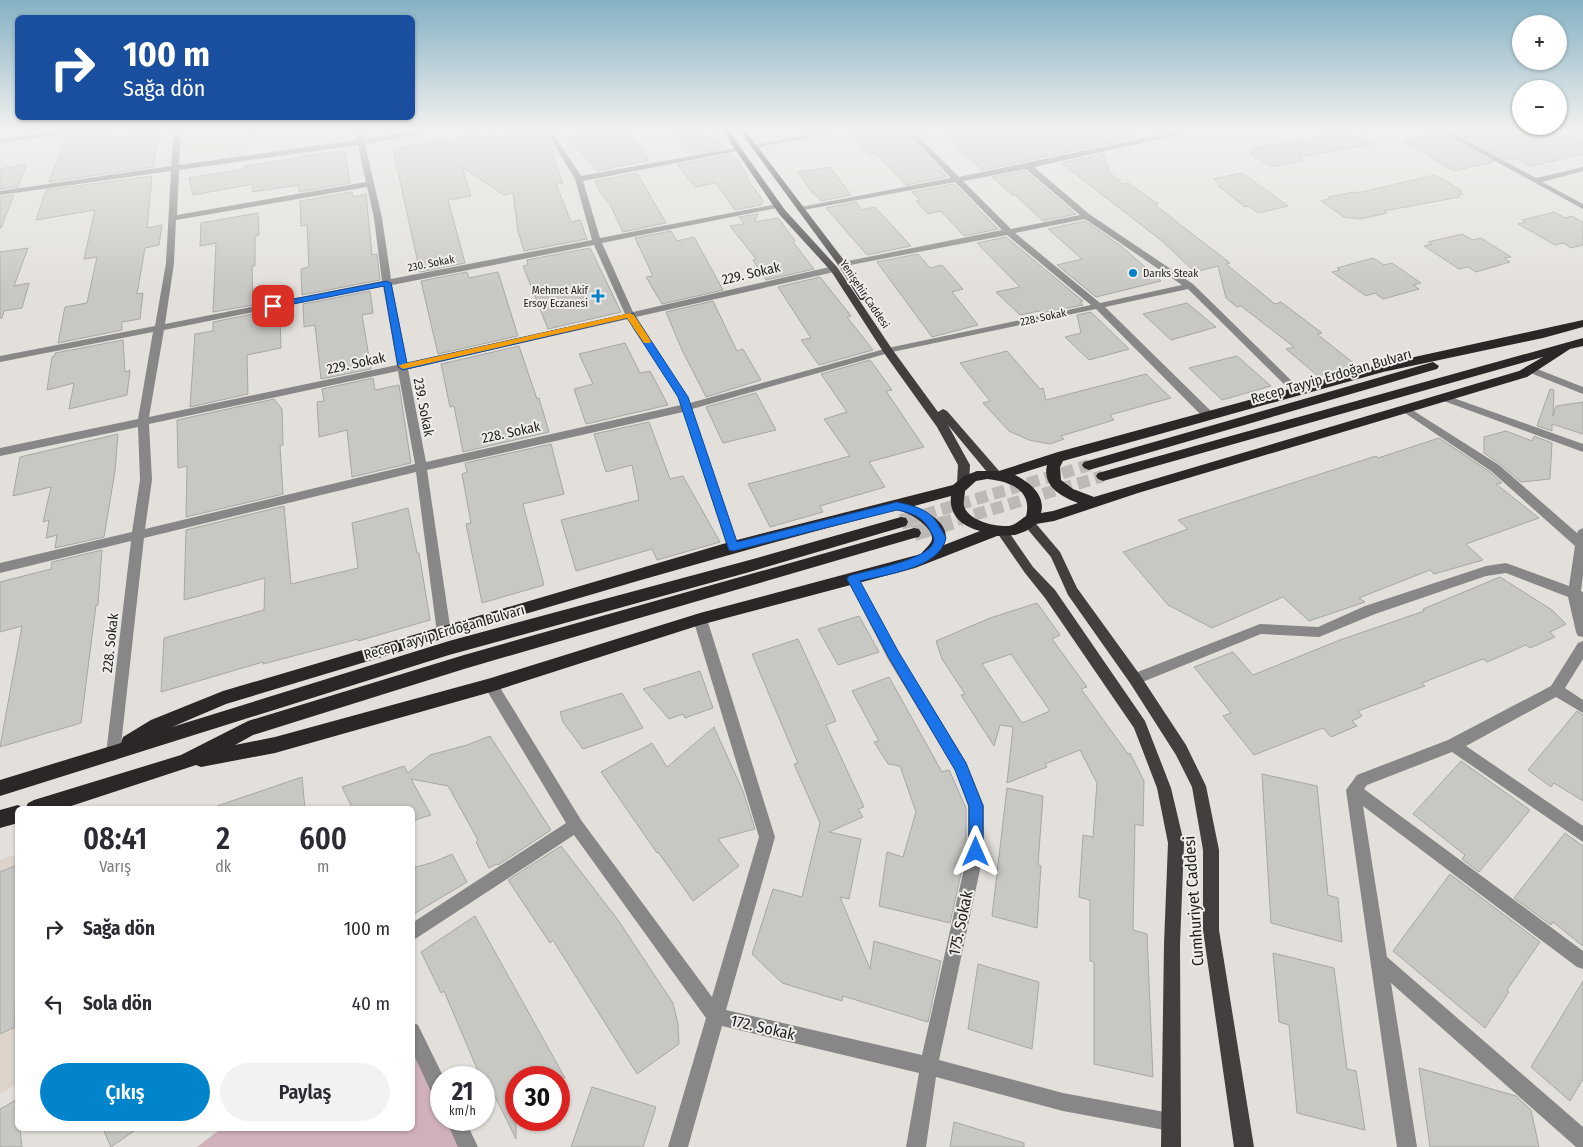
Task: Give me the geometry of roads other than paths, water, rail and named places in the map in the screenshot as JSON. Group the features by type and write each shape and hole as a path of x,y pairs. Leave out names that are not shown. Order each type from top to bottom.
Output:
{"highway":[{"name":"Recep Tayyip Erdoğan Bulvarı","path":"1089,465 1583,323"},
{"path":"113,754 158,725 223,698 603,584 733,547 897,506 960,486 976,476 998,475 1382,368 1552,331"},
{"path":"1103,476 1583,342"},
{"path":"44,806 185,762 275,745 491,685 700,619 915,562 999,531 1021,527 1030,521 1054,516 1094,502 1445,398 1532,370 1566,346"},
{"path":"1058,457 1052,467 1052,474 1056,484 1065,493 1094,502"},
{"path":"998,475 1024,486 1032,494 1035,503 1035,513 1030,521"},
{"path":"960,486 957,506 962,515 971,523 999,531"},
{"path":"897,506 915,510 923,515 932,523 940,538 938,546 929,555 915,562"},
{"name":"Recep Tayyip Erdoğan Bulvarı","path":"0,788 449,648 746,567 901,522"},
{"path":"185,762 258,726 464,662 914,533"},
{"path":"0,819 15,815"}],"main road":[{"name":"Yenişehir Caddesi","path":"762,184 777,206 838,267"},
{"name":"Yenişehir Caddesi","path":"782,184 801,208 942,425 964,465 960,486"},
{"name":"Yenişehir Caddesi","path":"892,350 948,420 998,475"},
{"name":"Cumhuriyet Caddesi","path":"1030,521 1056,555 1072,591 1181,750 1199,786 1211,850 1211,930 1248,1146"},
{"name":"Cumhuriyet Caddesi","path":"999,531 1050,594 1140,726 1164,788 1176,843 1172,944 1171,1147"}],"street":[{"path":"0,193 72,184"},
{"name":"228. Sokak","path":"113,754 146,480 143,422 170,262 174,184"},
{"path":"173,218 370,184"},
{"name":"239. Sokak","path":"370,184 378,218 387,283 421,467 444,633"},
{"path":"580,184 596,242 630,315 683,397 733,547"},
{"path":"801,208 933,184"},
{"path":"961,184 1009,232 1098,305 1208,415"},
{"path":"1048,184 1086,216 1190,286 1298,391"},
{"path":"1540,184 1583,207"},
{"name":"230. Sokak","path":"0,359 777,206"},
{"name":"229. Sokak","path":"0,452 403,367 838,267 1086,216"},
{"name":"228. Sokak","path":"0,568 421,467 686,407 892,350 1190,286"},
{"path":"1532,370 1583,392"},
{"path":"1445,398 1583,448"},
{"path":"1406,409 1495,468 1582,538 1579,595 1583,632"},
{"path":"1134,680 1260,629 1319,632 1370,610 1486,571 1506,568 1579,595"},
{"name":"175. Sokak","path":"853,579 893,655 961,767 976,806 976,852 929,1066 916,1147"},
{"path":"678,1147 766,837 700,619"},
{"path":"1353,790 1362,780 1453,745 1556,690 1583,648"},
{"name":"172. Sokak","path":"491,685 576,824 716,1016 929,1066 1064,1102 1170,1122"},
{"path":"1556,690 1583,707"},
{"path":"1453,745 1583,835"},
{"path":"1353,790 1583,961"},
{"path":"1353,790 1407,1147"},
{"path":"415,931 576,824"},
{"path":"1380,962 1583,1140"},
{"path":"415,1036 430,1068"},
{"path":"460,1131 468,1147"}],"tunnel":[{"path":"907,520 1089,465"},
{"path":"957,520 1103,476"},
{"path":"901,522 911,519"},
{"path":"914,533 961,519"}],"place":[{"name":"Darıks Steak","path":"1133,273"},
{"name":"Mehmet Akif Ersoy Eczanesi","path":"598,296"}]}
